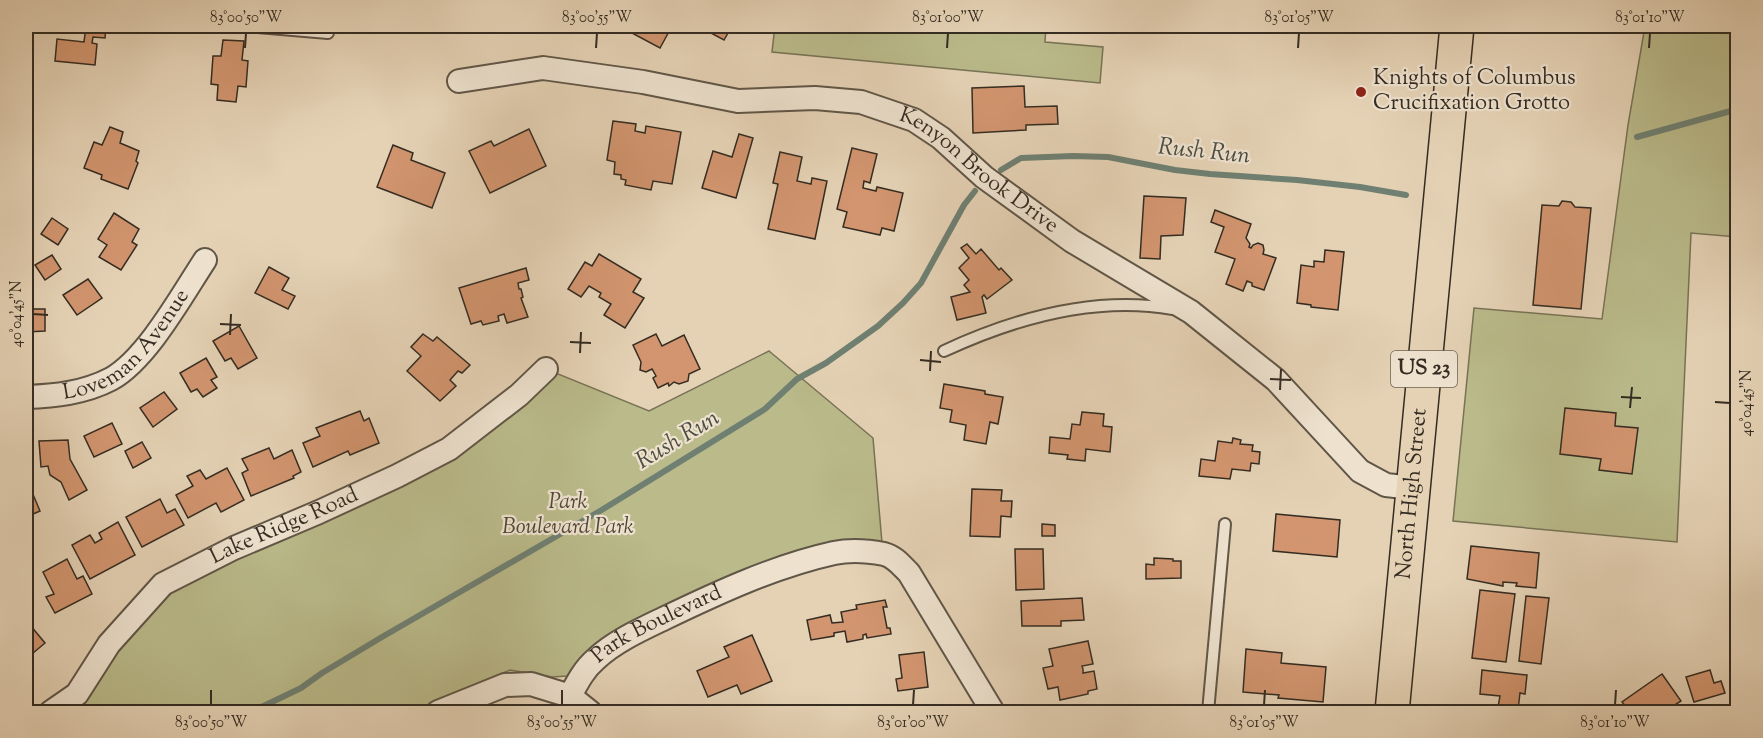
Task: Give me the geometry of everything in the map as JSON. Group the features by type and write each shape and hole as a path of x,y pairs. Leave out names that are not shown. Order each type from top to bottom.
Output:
{"main road":[{"name":"North High Street","path":"1392,712 1457,26"}],"street":[{"name":"Kenyon Brook Drive","path":"459,81 543,68 643,82 738,101 816,98 861,102 914,120 940,138 984,177 1072,242 1191,312 1276,380 1360,471 1386,485 1413,488"},
{"name":"Loveman Avenue","path":"26,397 57,396 112,378 134,360 153,339 205,260"},
{"name":"Lake Ridge Road","path":"51,712 77,694 110,644 163,584 234,548 397,476 448,449 519,395 546,369"},
{"name":"Park Boulevard","path":"570,696 583,673 596,658 641,630 699,602 789,565 836,553 871,552 887,555 896,560 909,573 993,712"},
{"path":"438,712 505,685 531,684 570,696 590,712"}],"lane":[{"path":"245,26 327,33"},
{"path":"944,351 985,332 1091,306 1145,304 1191,312"},
{"path":"1208,712 1225,524"}],"green space":[{"path":"775,26 1046,26 1045,42 1103,47 1100,83 772,52"},
{"path":"1645,26 1737,26 1737,237 1691,233 1677,542 1453,521 1474,308 1602,319 1628,125"},
{"name":"Park Boulevard Park","path":"769,351 873,438 882,543 847,544 581,660 567,676 552,677 510,670 410,712 51,712 163,584 397,476 546,369 649,411"}],"building":[{"path":"86,26 106,26 105,38 93,37 92,43 97,44 95,65 55,61 57,39 84,42"},
{"path":"430,26 483,26 482,31"},
{"path":"619,26 672,26 660,48"},
{"path":"698,26 732,26 724,40"},
{"path":"1226,26 1226,30 1199,27"},
{"path":"1265,26 1312,26 1311,31"},
{"path":"223,40 244,41 242,60 248,61 246,87 238,86 236,102 217,100 218,85 211,84 213,56 221,56"},
{"path":"1024,86 1025,107 1057,106 1058,124 1026,125 1026,130 973,133 972,88"},
{"path":"613,121 636,124 635,131 645,133 646,126 681,132 672,184 653,181 651,190 625,185 626,180 621,179 621,175 614,174 615,162 607,160"},
{"path":"110,127 123,132 120,143 139,151 136,161 138,163 128,189 101,179 102,175 84,168 94,142 102,145"},
{"path":"529,129 546,166 490,193 469,151 491,141 494,146"},
{"path":"739,134 753,138 736,198 702,188 713,151 732,157"},
{"path":"393,145 413,153 411,160 445,173 432,208 377,187"},
{"path":"852,148 877,154 870,183 864,181 863,188 876,191 877,187 903,193 894,231 882,228 880,235 843,227 847,212 837,209"},
{"path":"780,152 802,157 797,181 811,184 812,178 827,181 815,239 768,229 778,184 773,183"},
{"path":"1144,196 1186,198 1183,235 1161,236 1160,259 1140,258"},
{"path":"1562,201 1571,202 1575,207 1591,208 1581,309 1533,305 1542,205 1559,206"},
{"path":"1215,210 1251,224 1246,238 1250,244 1249,247 1258,243 1263,245 1263,254 1276,258 1264,290 1252,286 1252,283 1247,281 1243,291 1226,284 1235,259 1215,252 1224,227 1211,222"},
{"path":"114,213 139,229 132,242 137,245 121,270 99,257 107,245 98,239"},
{"path":"52,218 68,229 58,245 41,234"},
{"path":"967,244 976,254 981,249 999,270 1001,268 1012,280 987,299 984,295 982,297 986,313 957,320 951,297 970,292 964,285 969,280 959,268 969,258 961,248"},
{"path":"1325,250 1344,252 1338,310 1297,303 1301,265 1314,267 1314,261 1324,262"},
{"path":"599,254 641,279 633,292 644,298 625,328 604,315 611,304 599,297 601,293 589,286 581,297 568,289 585,262 592,266"},
{"path":"52,255 61,269 45,280 35,265"},
{"path":"269,267 289,278 282,290 295,296 288,309 255,293"},
{"path":"526,268 529,280 518,283 528,317 507,323 504,314 498,316 499,321 483,325 481,321 471,324 459,288"},
{"path":"88,279 102,298 77,315 63,295"},
{"path":"26,309 45,309 45,331 26,332"},
{"path":"239,326 257,358 238,369 231,358 225,361 213,341"},
{"path":"423,334 433,341 437,337 470,365 462,373 458,371 450,380 456,386 440,401 407,371 421,356 411,347"},
{"path":"656,334 662,346 684,335 700,369 689,374 688,381 679,384 674,382 669,386 668,383 658,388 652,369 646,372 640,370 641,362 633,345"},
{"path":"206,358 217,377 211,380 217,388 203,397 197,389 191,392 180,373"},
{"path":"944,384 985,391 985,394 1003,397 998,424 990,422 986,444 964,440 966,425 950,422 952,410 940,408"},
{"path":"164,392 177,409 153,427 140,408"},
{"path":"1565,408 1616,413 1615,426 1638,428 1632,474 1599,470 1601,459 1560,454"},
{"path":"360,411 364,421 369,418 379,443 350,455 348,451 313,467 303,443 320,436 316,428"},
{"path":"1082,412 1104,414 1103,426 1112,427 1110,452 1086,449 1085,461 1067,459 1068,455 1049,453 1050,437 1070,439 1072,424 1080,425"},
{"path":"112,423 122,444 94,457 84,436"},
{"path":"1233,438 1241,440 1240,444 1253,445 1252,451 1260,452 1259,464 1251,463 1250,471 1232,469 1230,479 1199,476 1201,459 1215,461 1218,441 1232,443"},
{"path":"68,440 70,459 87,490 69,500 61,482 50,475 48,466 41,467 39,441"},
{"path":"142,442 151,458 133,468 125,451"},
{"path":"269,448 274,459 292,450 301,472 293,476 294,478 251,496 242,473 248,470 242,459"},
{"path":"227,468 244,500 221,512 216,503 188,518 176,495 193,486 187,476 200,470 206,479"},
{"path":"972,489 1002,490 1001,501 1012,501 1011,517 1001,516 1000,537 970,536"},
{"path":"32,492 40,511 26,517 26,495"},
{"path":"160,499 167,513 175,509 184,525 142,547 126,517"},
{"path":"1276,514 1340,520 1337,557 1273,551"},
{"path":"118,522 135,555 90,579 72,545 90,535 95,543 102,539 99,533"},
{"path":"1042,524 1055,525 1055,536 1042,536"},
{"path":"1471,546 1539,553 1536,588 1516,586 1517,583 1503,582 1503,586 1467,579"},
{"path":"1015,549 1043,549 1044,589 1016,590"},
{"path":"1154,558 1181,561 1181,578 1146,579 1146,564 1154,565"},
{"path":"67,559 77,579 83,576 92,594 55,613 46,597 54,594 43,572"},
{"path":"1480,590 1515,594 1506,662 1472,658"},
{"path":"1526,596 1549,598 1541,664 1519,661"},
{"path":"1082,598 1084,620 1061,621 1061,626 1022,626 1021,601"},
{"path":"885,600 887,607 883,607 887,628 890,628 891,634 867,638 866,634 863,635 863,639 847,642 845,631 834,633 834,636 811,640 807,620 830,615 832,623 843,622 841,612 857,609 856,605"},
{"path":"30,625 45,643 26,659 26,629"},
{"path":"1738,627 1738,668 1733,628"},
{"path":"752,635 772,681 741,694 737,685 708,697 697,671 729,657 724,647"},
{"path":"1088,641 1093,664 1082,666 1083,673 1094,671 1097,689 1088,691 1088,694 1060,700 1058,687 1048,689 1043,668 1053,666 1049,649"},
{"path":"1246,649 1282,653 1281,663 1326,667 1323,702 1243,692"},
{"path":"924,652 928,687 898,691 896,679 902,678 899,655"},
{"path":"1482,670 1527,675 1525,694 1520,693 1518,710 1498,707 1500,696 1480,694"},
{"path":"1710,670 1714,683 1721,681 1725,693 1694,702 1686,677"},
{"path":"1662,674 1681,701 1664,712 1630,712 1622,702"}],"waterway":[{"name":"Rush Run","path":"1637,137 1738,109"},
{"name":"Rush Run","path":"1001,170 1021,158 1108,157 1175,170 1297,180 1406,195"},
{"name":"Rush Run","path":"251,712 301,688 382,637 600,511 765,409 797,379 826,363 878,326 903,303 921,283 964,205 975,191"}],"place":[{"name":"Knights of Columbus Crucifixation Grotto","path":"1361,92"}]}
